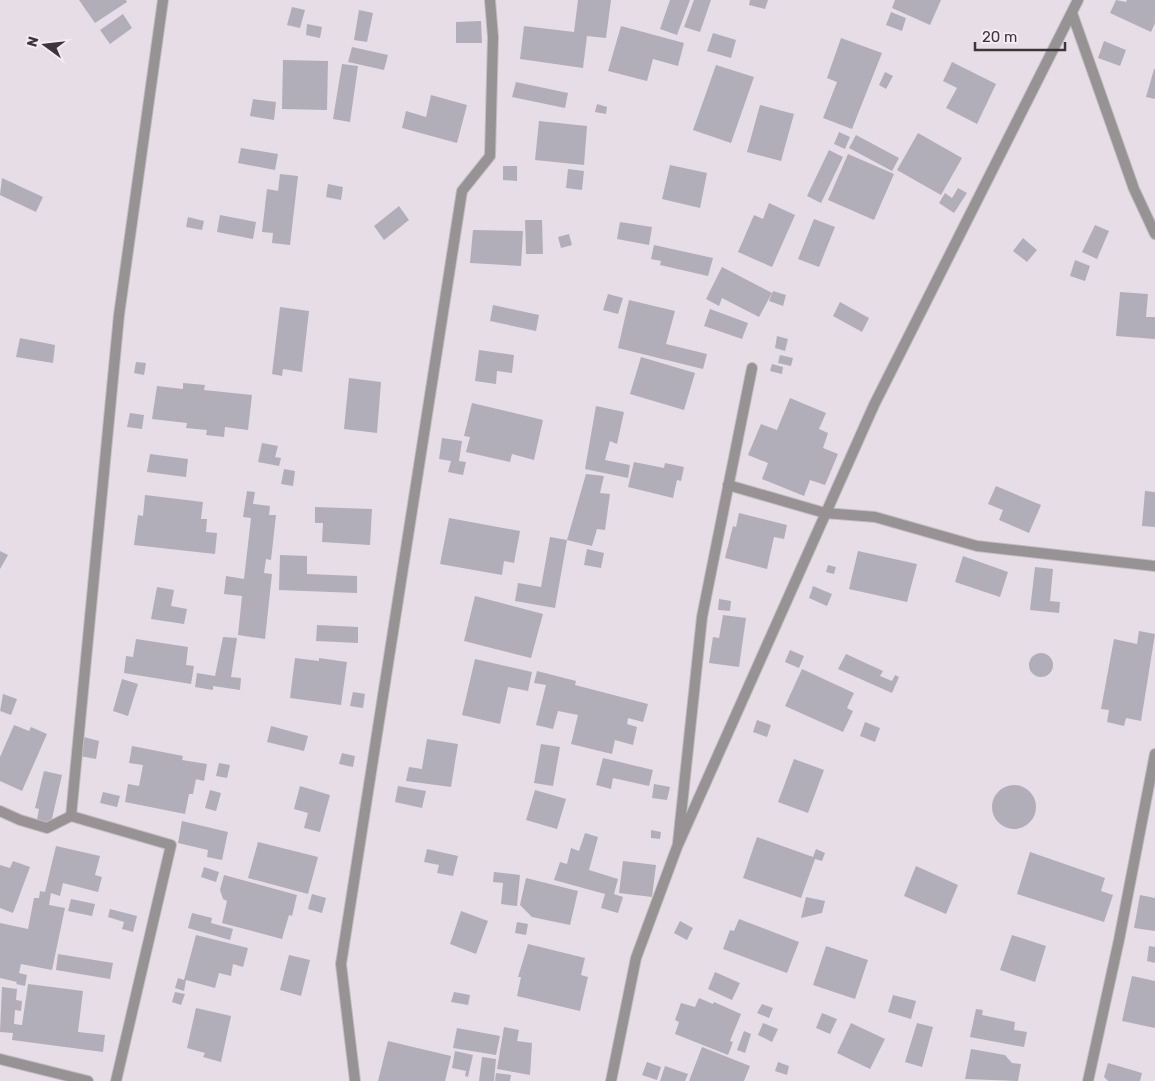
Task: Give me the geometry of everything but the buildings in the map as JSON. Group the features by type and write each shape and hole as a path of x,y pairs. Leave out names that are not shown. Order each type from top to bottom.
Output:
{"street":[{"path":"71,816 119,315 163,0"},
{"path":"355,1081 341,964 462,191 490,156 493,37 490,0"},
{"path":"611,1081 636,958 677,847 874,405 1078,0"},
{"path":"1072,13 1134,188 1155,234"},
{"path":"677,847 702,616 752,368"},
{"path":"728,486 825,513 874,517 977,546 1155,566"},
{"path":"1088,1081 1118,949 1155,754"},
{"path":"0,810 20,820 47,828 71,816 171,845 116,1081"},
{"path":"0,1059 88,1081"}]}
